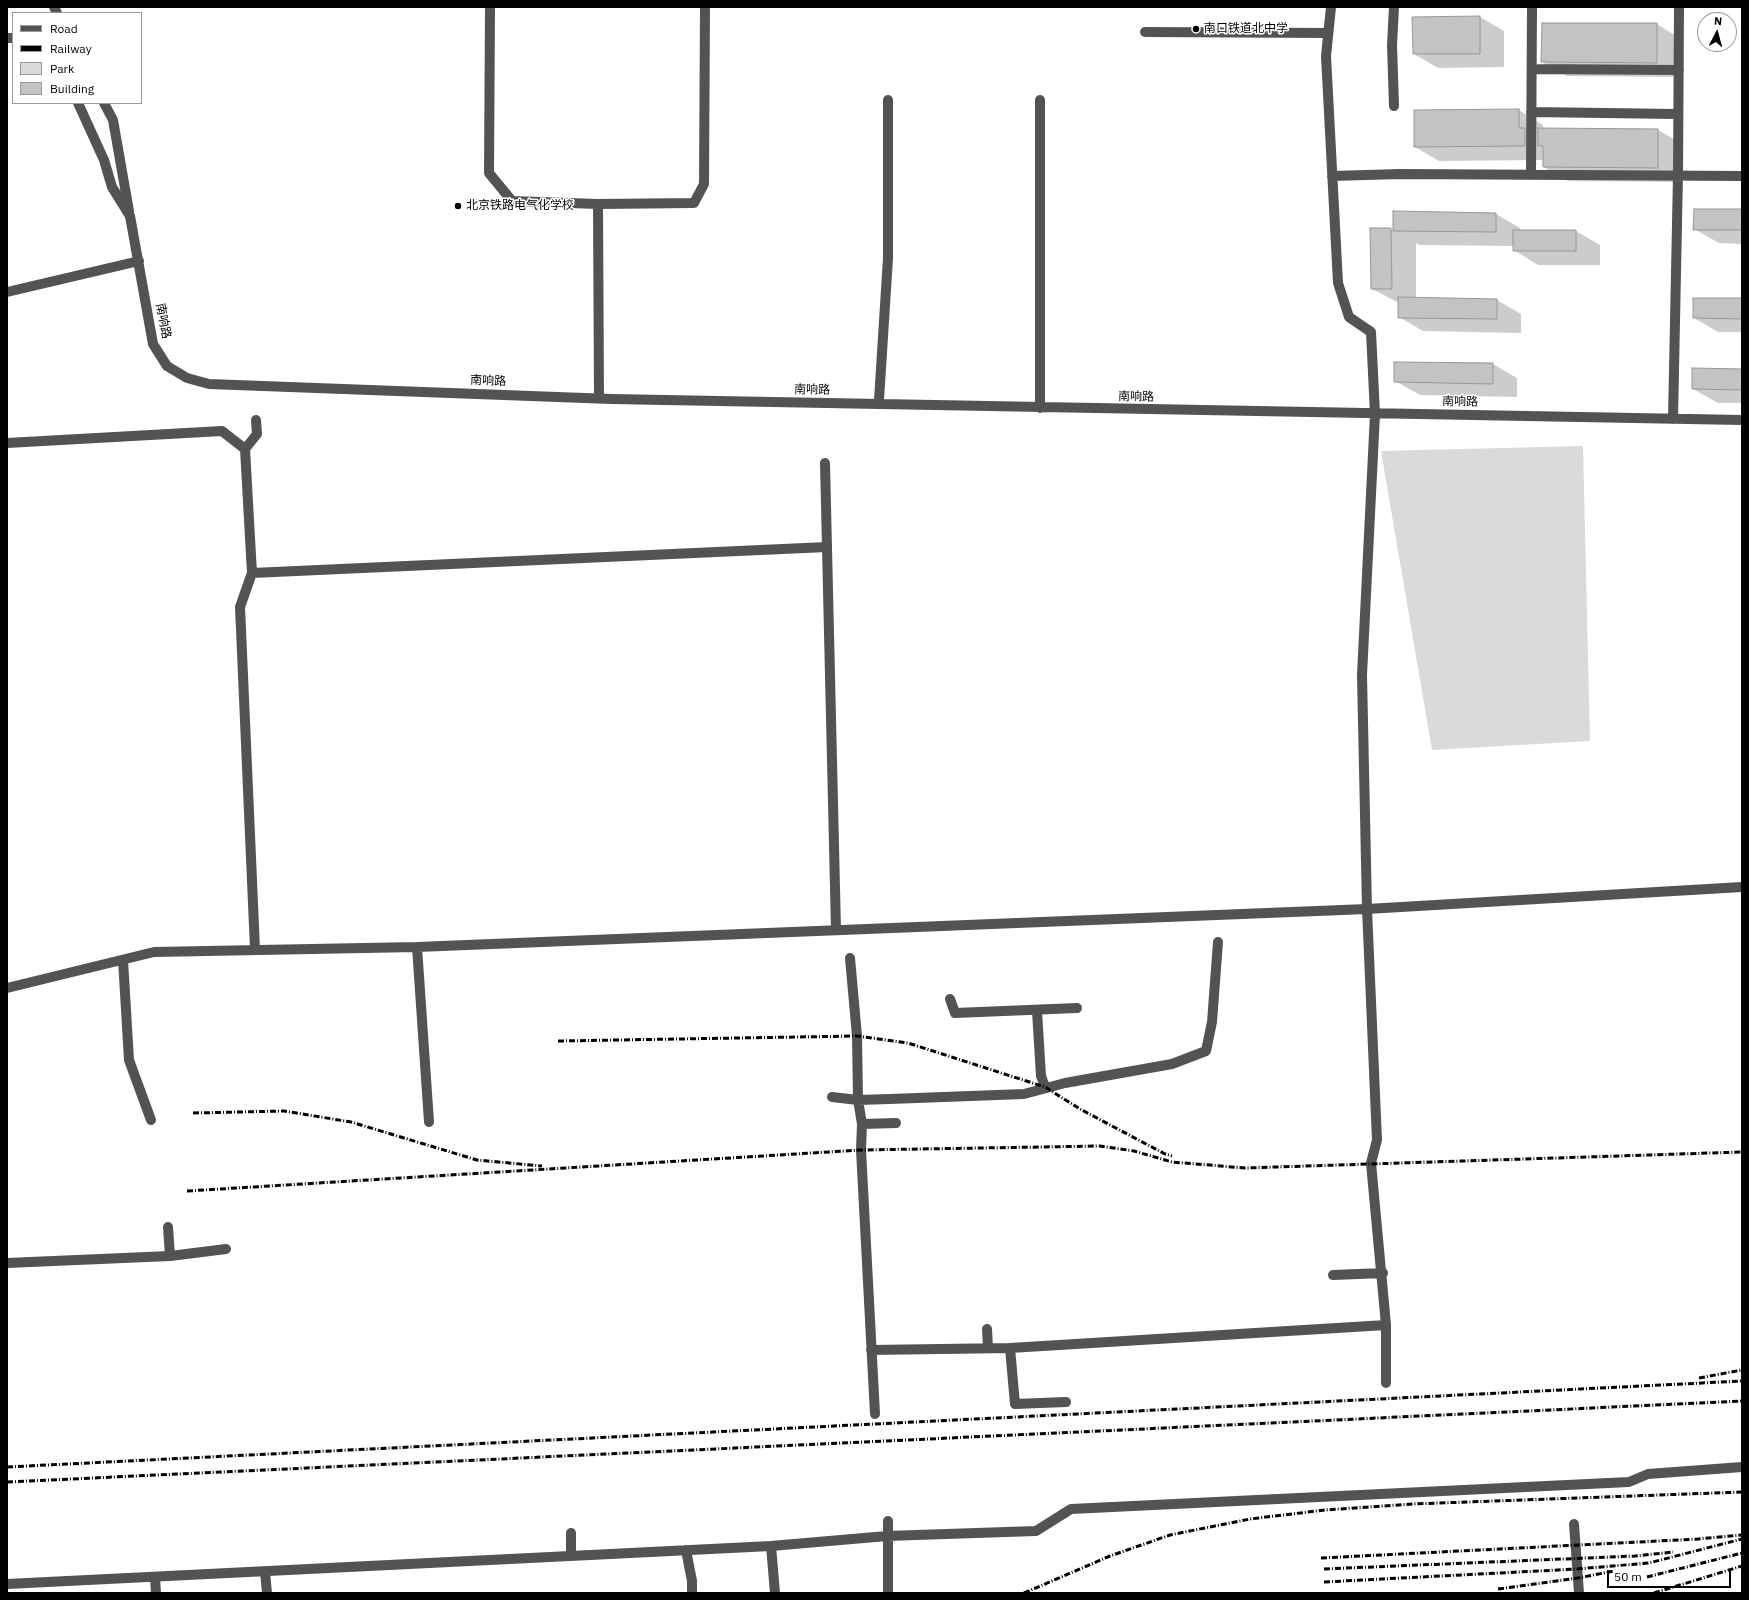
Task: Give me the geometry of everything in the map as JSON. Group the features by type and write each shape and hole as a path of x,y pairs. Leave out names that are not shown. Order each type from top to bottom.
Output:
{"street":[{"path":"490,7 489,173 512,201 598,204 694,203 704,184 704,7"},
{"path":"1331,7 1326,56 1338,283 1349,317 1371,332 1375,414 1362,675 1367,909 1377,1140 1371,1163 1383,1274 1386,1325 1386,1383"},
{"path":"1394,7 1392,45 1394,106"},
{"path":"1531,174 1532,7"},
{"path":"1673,419 1678,175 1679,7"},
{"path":"1145,32 1328,33"},
{"path":"1532,69 1679,70"},
{"path":"879,400 888,258 888,100"},
{"path":"1040,100 1040,408"},
{"name":"南响路","path":"78,104 104,160 112,187 130,216 153,344 167,366 186,378 209,384 598,398 1040,408 1742,420"},
{"path":"105,104 113,120 130,216"},
{"path":"1531,112 1678,114"},
{"path":"1332,176 1400,174 1742,176"},
{"path":"598,204 598,398"},
{"path":"7,292 139,261"},
{"path":"256,420 256,434 246,449 252,573 240,607 256,949"},
{"path":"7,443 222,431 246,449"},
{"path":"824,463 836,930"},
{"path":"252,573 827,547"},
{"path":"7,988 154,952 418,946 1367,909 1742,887"},
{"path":"832,1097 858,1100 1024,1094 1045,1087 1172,1064 1206,1051 1212,1022 1218,942"},
{"path":"418,946 429,1122"},
{"path":"850,958 857,1036 858,1100 862,1124 875,1414"},
{"path":"123,960 130,1060 151,1120"},
{"path":"950,999 955,1013 1077,1008"},
{"path":"1037,1010 1041,1076 1045,1087"},
{"path":"862,1124 896,1123"},
{"path":"168,1227 170,1256"},
{"path":"7,1263 170,1256 226,1249"},
{"path":"1333,1275 1383,1274"},
{"path":"871,1350 1010,1348 1386,1325"},
{"path":"987,1329 988,1348"},
{"path":"1010,1348 1015,1404 1066,1402"},
{"path":"7,1584 155,1578 771,1546 887,1536 1036,1531 1071,1509 1629,1482 1648,1474 1742,1467"},
{"path":"888,1521 888,1593"},
{"path":"1574,1524 1579,1593"},
{"path":"571,1533 571,1556"},
{"path":"771,1546 775,1593"},
{"path":"686,1550 692,1581 692,1593"},
{"path":"266,1572 267,1593"},
{"path":"155,1578 156,1593"}],"green space":[{"path":"1583,446 1590,741 1432,750 1381,451"}],"building":[{"path":"1480,16 1480,54 1413,54 1412,17"},
{"path":"1542,23 1657,23 1657,63 1541,62"},
{"path":"1519,109 1519,128 1525,128 1525,146 1414,147 1414,110"},
{"path":"1538,128 1658,129 1658,168 1543,167 1543,146 1538,146"},
{"path":"1694,209 1742,209 1742,230 1693,230"},
{"path":"1393,211 1496,213 1496,232 1393,231"},
{"path":"1370,228 1391,228 1392,289 1371,289"},
{"path":"1513,230 1576,230 1576,251 1513,251"},
{"path":"1398,297 1497,299 1497,319 1398,318"},
{"path":"1693,298 1742,298 1742,319 1693,318"},
{"path":"1394,362 1493,363 1493,384 1394,382"},
{"path":"1692,368 1742,369 1742,390 1692,389"}],"railway":[{"path":"558,1041 857,1036 908,1043 1045,1087 1080,1109 1165,1154 1172,1156"},
{"path":"193,1113 284,1111 351,1122 477,1160 542,1166"},
{"path":"187,1191 861,1150 1100,1146 1134,1151 1172,1162 1245,1168 1742,1152"},
{"path":"1699,1378 1742,1370"},
{"path":"7,1467 1742,1381"},
{"path":"7,1482 1742,1401"},
{"path":"1024,1593 1110,1556 1170,1535 1250,1519 1325,1510 1412,1504 1742,1492"},
{"path":"1321,1558 1698,1539 1742,1535"},
{"path":"1324,1582 1577,1569 1649,1563 1742,1539"},
{"path":"1324,1569 1635,1556 1673,1552"},
{"path":"1647,1577 1742,1553"},
{"path":"1654,1593 1742,1566"},
{"path":"1498,1589 1578,1578 1614,1571"}],"place":[{"name":"南口铁道北中学","path":"1196,29"},
{"name":"北京铁路电气化学校","path":"458,206"}]}
